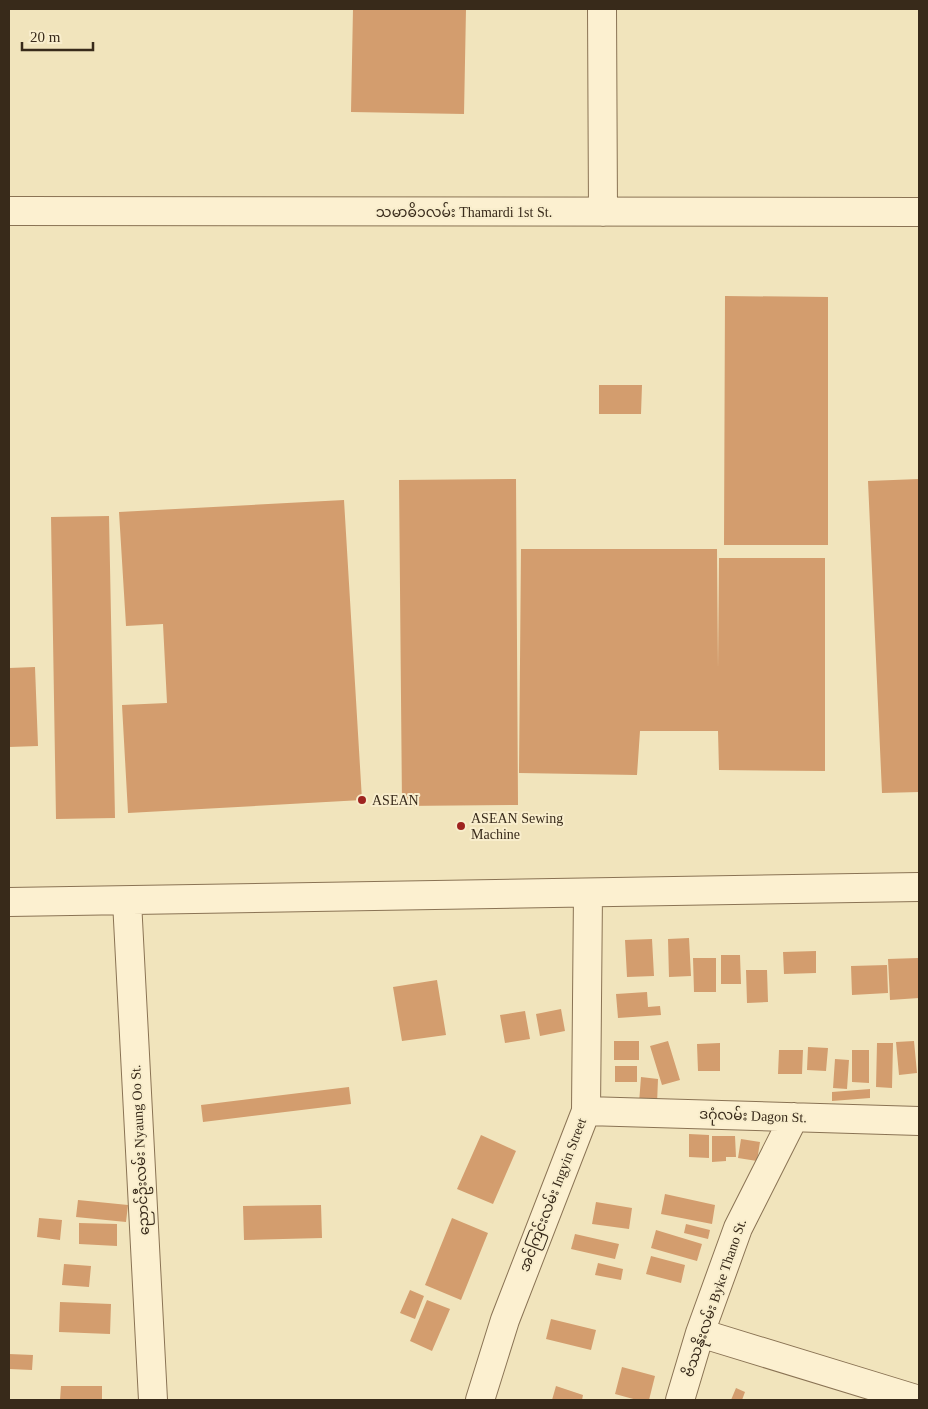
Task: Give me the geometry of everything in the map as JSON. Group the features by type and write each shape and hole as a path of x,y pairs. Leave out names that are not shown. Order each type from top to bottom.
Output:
{"street":[{"path":"602,9 603,212"},
{"name":"သမာဓိ၁လမ်း Thamardi 1st St.","path":"9,211 919,212"},
{"path":"9,902 919,887"},
{"name":"အင်ကြင်းလမ်း Ingyin Street","path":"480,1400 505,1320 586,1111 588,893"},
{"name":"ညောင်ဦးလမ်း Nyaung Oo St.","path":"127,901 153,1400"},
{"name":"ဒဂုံလမ်း Dagon St.","path":"586,1111 919,1121"},
{"name":"ဗိဿနိုးလမ်း Byke Thano St.","path":"680,1400 700,1333 738,1228 794,1117"},
{"path":"700,1333 919,1400"}],"building":[{"path":"353,9 466,9 464,114 351,112"},
{"path":"725,296 828,297 828,545 724,545"},
{"path":"599,385 642,385 641,414 599,414"},
{"path":"516,479 518,805 402,806 399,480"},
{"path":"919,479 919,792 882,793 868,481"},
{"path":"344,500 362,800 128,813 122,705 167,703 163,624 126,626 119,512"},
{"path":"109,516 115,818 56,819 51,517"},
{"path":"521,549 717,549 718,669 719,558 825,558 825,771 719,770 718,731 640,731 637,775 519,773"},
{"path":"35,667 38,746 9,747 9,668"},
{"path":"689,938 691,976 669,977 668,939"},
{"path":"652,939 654,976 627,977 625,940"},
{"path":"816,951 816,973 784,974 783,952"},
{"path":"721,955 740,955 741,984 721,984"},
{"path":"693,958 716,958 716,992 694,992"},
{"path":"918,958 919,998 890,1000 888,959"},
{"path":"887,965 888,993 852,995 851,966"},
{"path":"746,970 767,970 768,1002 747,1003"},
{"path":"437,980 446,1035 402,1041 393,987"},
{"path":"647,992 648,1007 660,1006 661,1015 618,1018 616,994"},
{"path":"561,1009 565,1031 540,1036 536,1014"},
{"path":"525,1011 530,1039 505,1043 500,1015"},
{"path":"614,1041 639,1041 639,1060 614,1060"},
{"path":"668,1041 680,1080 662,1085 650,1046"},
{"path":"914,1041 917,1073 899,1075 896,1042"},
{"path":"720,1043 720,1071 698,1071 697,1044"},
{"path":"877,1043 893,1043 892,1088 876,1087"},
{"path":"808,1047 828,1048 826,1071 807,1070"},
{"path":"779,1050 803,1050 802,1074 778,1074"},
{"path":"852,1050 869,1050 869,1083 852,1082"},
{"path":"835,1059 849,1060 847,1089 833,1088"},
{"path":"615,1066 637,1066 637,1082 615,1082"},
{"path":"641,1077 658,1079 657,1104 639,1103"},
{"path":"349,1087 351,1104 203,1122 201,1105"},
{"path":"870,1089 870,1098 832,1101 832,1092"},
{"path":"689,1134 709,1135 709,1158 689,1157"},
{"path":"481,1135 516,1151 493,1204 457,1189"},
{"path":"712,1136 735,1136 736,1157 726,1157 726,1161 712,1162"},
{"path":"741,1139 760,1142 757,1161 738,1158"},
{"path":"665,1194 715,1205 712,1224 661,1214"},
{"path":"78,1200 128,1205 126,1222 76,1217"},
{"path":"596,1202 632,1208 629,1229 592,1224"},
{"path":"321,1205 322,1238 244,1240 243,1206"},
{"path":"39,1218 62,1220 60,1240 37,1237"},
{"path":"452,1218 488,1233 461,1300 425,1285"},
{"path":"79,1223 117,1224 117,1246 79,1244"},
{"path":"686,1224 710,1230 708,1239 684,1233"},
{"path":"656,1230 702,1244 697,1261 651,1248"},
{"path":"575,1234 619,1244 615,1259 571,1249"},
{"path":"651,1256 685,1265 681,1283 646,1274"},
{"path":"598,1263 623,1269 621,1280 595,1275"},
{"path":"64,1264 91,1266 89,1287 62,1285"},
{"path":"410,1290 424,1296 415,1319 400,1313"},
{"path":"427,1300 450,1309 432,1351 410,1341"},
{"path":"60,1302 111,1304 110,1334 59,1332"},
{"path":"551,1319 596,1330 591,1350 546,1339"},
{"path":"9,1354 33,1355 32,1370 9,1369"},
{"path":"622,1367 655,1376 649,1400 637,1400 615,1394"},
{"path":"61,1386 102,1386 102,1400 60,1400"},
{"path":"556,1386 583,1395 582,1400 552,1400"},
{"path":"736,1388 745,1392 742,1400 731,1400"}],"place":[{"name":"ASEAN","path":"362,800"},
{"name":"ASEAN Sewing Machine","path":"461,826"}]}
